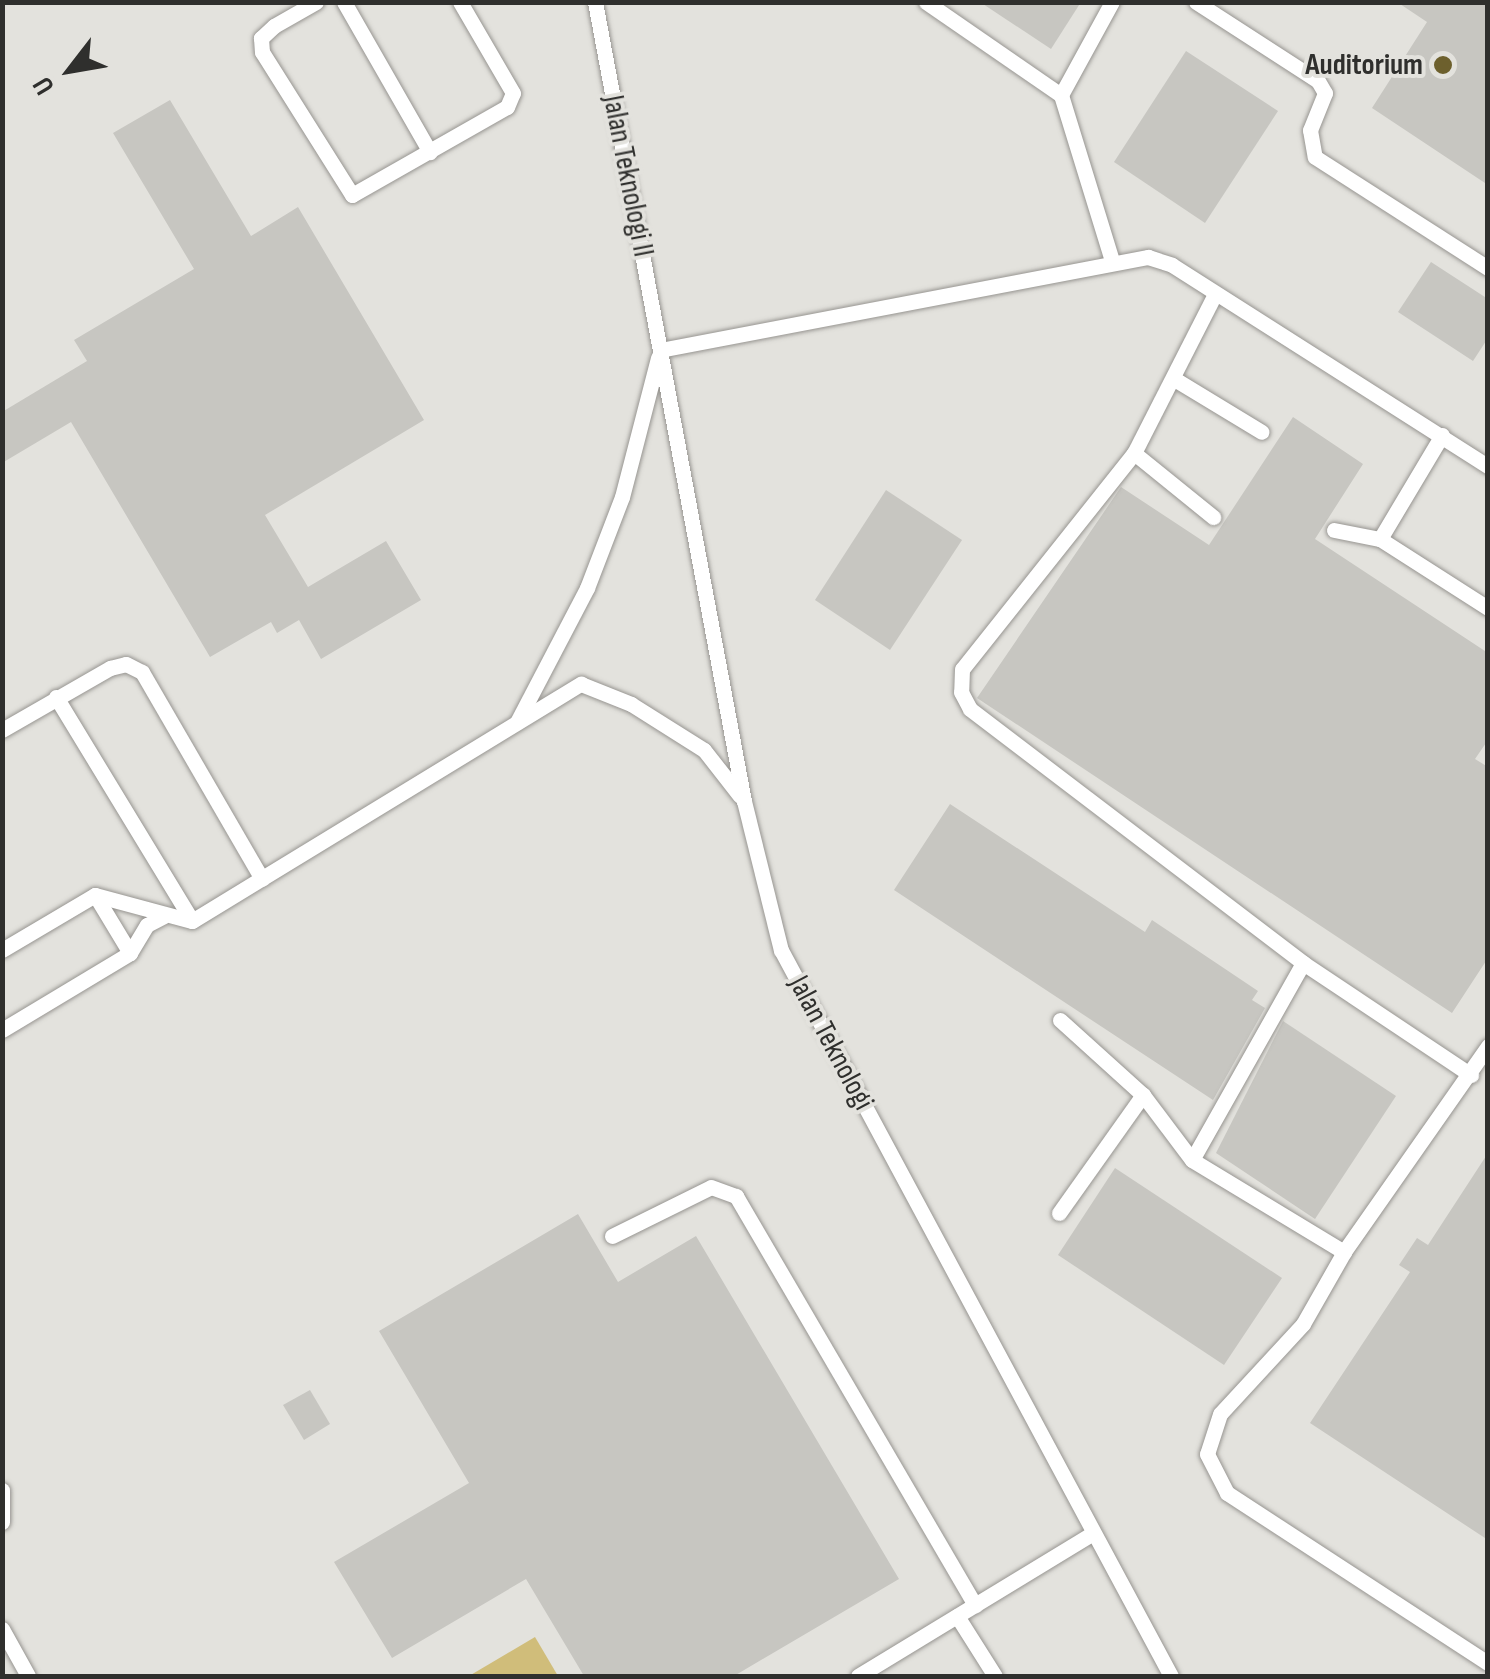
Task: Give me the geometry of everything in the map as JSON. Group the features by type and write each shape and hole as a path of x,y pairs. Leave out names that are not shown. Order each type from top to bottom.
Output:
{"lane":[{"path":"316,2 261,38 262,52 352,195 506,107 513,92 460,2"},
{"path":"344,2 430,152"},
{"name":"Jalan Teknologi II","path":"595,2 660,350"},
{"path":"926,2 1061,96 1112,262"},
{"path":"1061,96 1112,2"},
{"path":"1196,2 1318,81 1324,94 1308,144 1315,157 1488,268"},
{"path":"516,724 586,588 615,515 660,350 1148,257 1215,294 1488,466"},
{"path":"1215,294 1176,380 1134,453 962,669 961,692 970,709 1303,963 1472,1074"},
{"name":"Jalan Teknologi","path":"660,350 744,801 781,950 1170,1676"},
{"path":"1176,380 1262,432"},
{"path":"1380,539 1442,435"},
{"path":"1134,453 1213,517"},
{"path":"1334,530 1380,539 1488,608"},
{"path":"2,730 110,668 126,664 142,672 262,879"},
{"path":"2,950 95,895 192,922 581,684 631,704 704,750 744,801"},
{"path":"56,698 192,922"},
{"path":"95,895 130,953"},
{"path":"2,1030 130,953 147,925 164,916"},
{"path":"1192,1160 1303,963"},
{"path":"1060,1020 1143,1095 1192,1160 1344,1252"},
{"path":"1488,1046 1344,1252 1302,1324 1220,1414 1206,1454 1212,1475 1227,1493 1488,1662"},
{"path":"1059,1213 1143,1095"},
{"path":"612,1236 711,1187 736,1196 975,1605"},
{"path":"2,1490 2,1522"},
{"path":"858,1676 1092,1534"},
{"path":"957,1616 995,1676"},
{"path":"2,1629 28,1676"}],"shaded area":[{"path":"535,1637 558,1676 469,1676"}],"building":[{"path":"980,2 1081,2 1051,49"},
{"name":"Auditorium","path":"1397,2 1488,2 1488,185 1372,108 1427,22"},
{"path":"1186,51 1278,111 1205,223 1114,162"},
{"path":"170,100 251,236 298,207 424,420 265,515 308,587 386,541 421,600 321,659 299,620 277,633 271,622 210,657 71,422 2,463 2,412 87,361 74,340 194,269 113,133"},
{"path":"1431,262 1488,299 1488,338 1473,361 1398,312"},
{"path":"1293,417 1363,464 1315,539 1488,653 1488,740 1475,759 1488,767 1488,958 1452,1013 977,698 1121,487 1209,545"},
{"path":"886,490 962,540 890,650 815,600"},
{"path":"950,804 1145,932 1152,920 1258,991 1252,1000 1265,1008 1213,1100 894,890"},
{"path":"1283,1021 1396,1096 1315,1219 1216,1153"},
{"path":"1488,1153 1488,1540 1310,1423 1410,1272 1399,1265 1417,1238 1428,1245"},
{"path":"1115,1168 1282,1278 1224,1365 1058,1255"},
{"path":"578,1214 618,1282 696,1236 899,1579 734,1676 584,1676 526,1579 392,1658 334,1562 469,1483 379,1331"},
{"path":"310,1390 330,1424 304,1440 283,1405"}],"place":[{"name":"Auditorium","path":"1443,65"}]}
